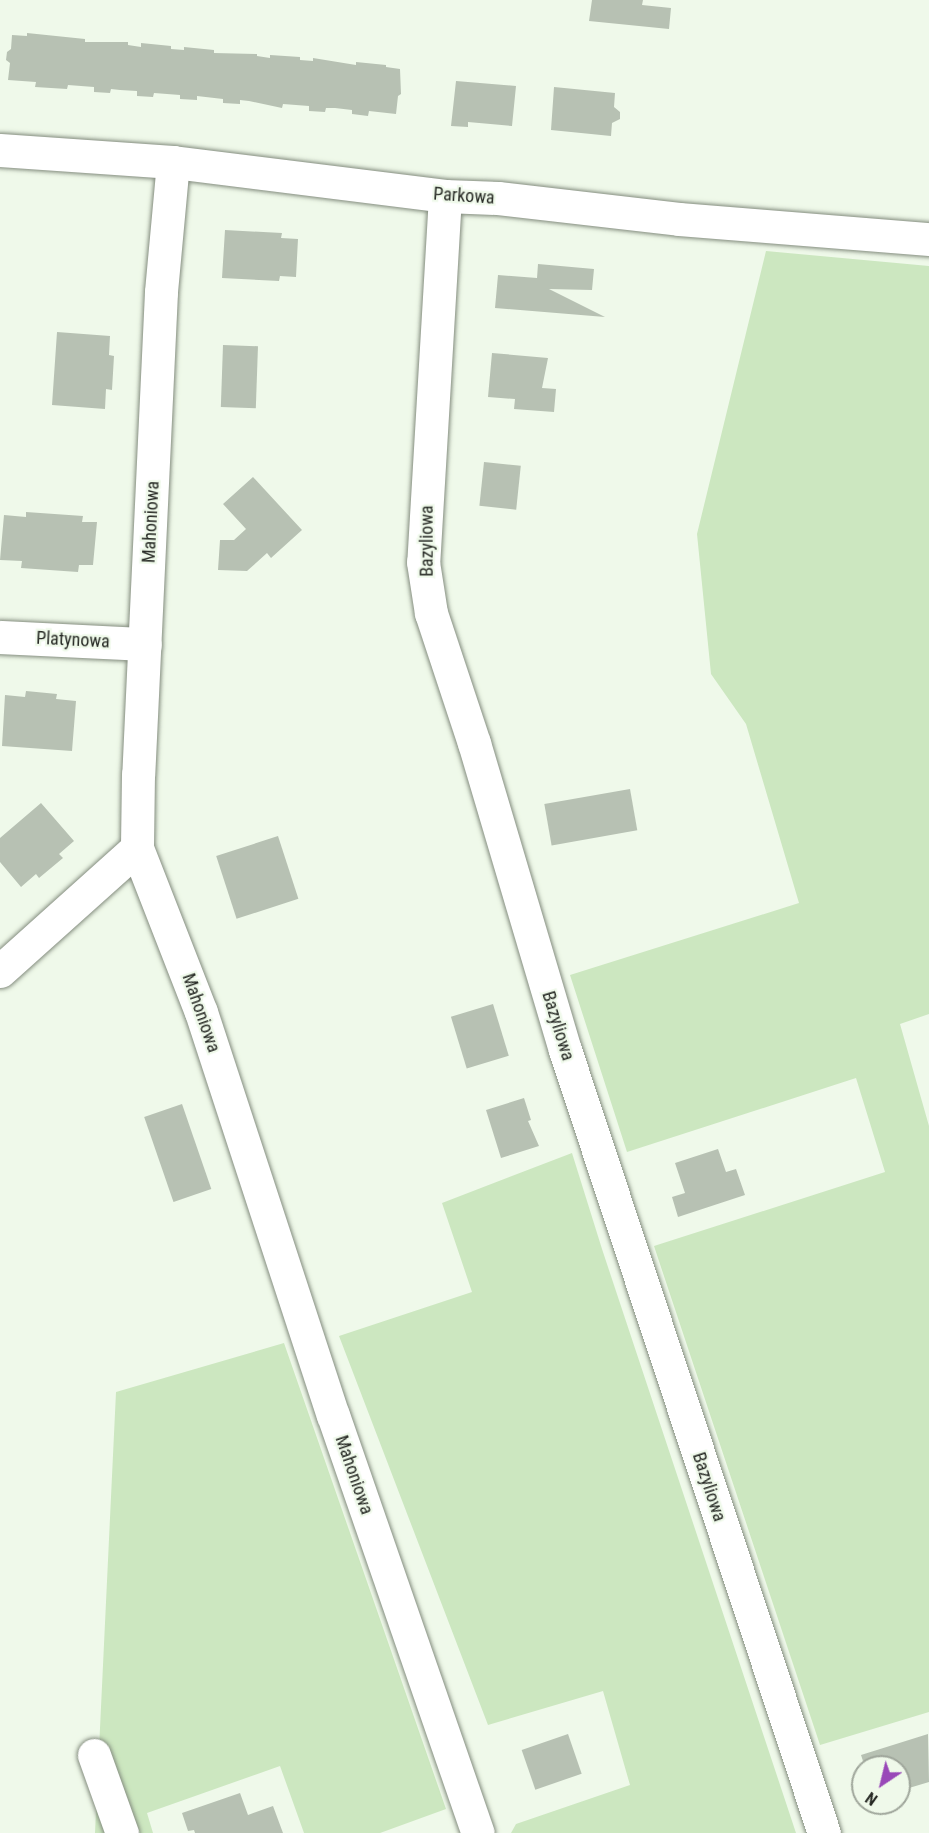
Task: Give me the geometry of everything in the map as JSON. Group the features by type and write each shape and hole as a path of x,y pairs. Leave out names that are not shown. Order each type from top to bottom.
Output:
{"street":[{"name":"Parkowa","path":"0,150 173,162 445,196 498,198 679,219 929,239"},
{"name":"Mahoniowa","path":"173,162 161,292 138,774 137,848 201,1012 333,1414 478,1833"},
{"name":"Bazyliowa","path":"445,196 423,562 431,613 474,743 565,1050 824,1833"},
{"name":"Platynowa","path":"0,637 145,644"},
{"path":"0,971 137,848"},
{"path":"94,1755 122,1833"}],"green space":[{"path":"766,251 929,266 929,1014 900,1024 929,1126 929,1712 820,1745 654,1246 885,1172 856,1078 627,1152 570,975 799,903 746,724 711,674 697,534"},
{"path":"572,1153 796,1833 511,1833 516,1824 630,1785 603,1691 488,1725 339,1336 472,1292 442,1203"},
{"path":"284,1343 446,1809 380,1833 304,1833 280,1766 147,1813 153,1833 95,1833 116,1392"}],"building":[{"path":"592,0 643,0 642,5 671,8 669,29 589,21"},
{"path":"27,33 85,39 85,42 128,42 128,45 141,47 141,43 171,46 171,49 184,50 184,47 214,50 214,53 257,54 257,56 270,58 270,55 300,57 300,60 313,61 313,58 356,65 356,62 386,65 386,67 400,69 401,94 398,96 396,114 369,111 368,116 352,114 352,110 335,108 326,108 325,112 309,111 309,106 283,104 282,108 240,100 240,104 223,103 223,99 197,96 197,100 180,99 180,95 154,93 153,97 137,96 137,91 111,89 110,93 94,92 94,87 68,85 67,89 35,87 36,82 8,80 10,63 6,60 7,52 11,49 12,35 27,36"},
{"path":"456,81 516,86 512,126 468,122 468,127 451,126"},
{"path":"554,87 615,93 614,107 620,112 620,119 612,123 611,136 551,130"},
{"path":"225,230 282,233 281,238 298,239 296,277 280,276 279,281 222,278"},
{"path":"538,264 594,269 592,290 549,289 605,317 495,308 498,275 537,278"},
{"path":"57,332 110,336 109,355 114,356 112,390 106,389 105,409 52,405"},
{"path":"223,345 258,346 256,408 221,407"},
{"path":"492,353 548,358 542,388 556,389 554,412 514,409 515,399 488,397"},
{"path":"484,462 521,466 516,510 479,506"},
{"path":"253,477 302,530 271,558 267,553 247,571 218,570 220,540 234,540 246,529 223,504"},
{"path":"26,512 83,516 82,522 97,522 93,565 79,565 78,572 21,568 22,561 0,560 4,515 26,517"},
{"path":"26,691 57,694 56,699 76,701 72,751 2,746 5,695 25,697"},
{"path":"630,789 637,830 552,845 544,804"},
{"path":"41,803 74,841 59,854 63,858 39,878 36,874 21,887 0,862 0,838"},
{"path":"278,836 298,899 237,919 216,856"},
{"path":"493,1004 509,1056 467,1069 451,1017"},
{"path":"524,1098 531,1120 528,1121 539,1146 501,1158 486,1110"},
{"path":"182,1104 211,1189 173,1202 144,1117"},
{"path":"718,1149 726,1172 736,1169 745,1195 678,1217 672,1197 685,1193 675,1163"},
{"path":"568,1734 582,1774 535,1790 522,1750"},
{"path":"928,1734 929,1782 911,1787 911,1755 861,1755"},
{"path":"240,1793 248,1815 273,1806 283,1833 195,1833 194,1830 188,1831 182,1813"}]}
